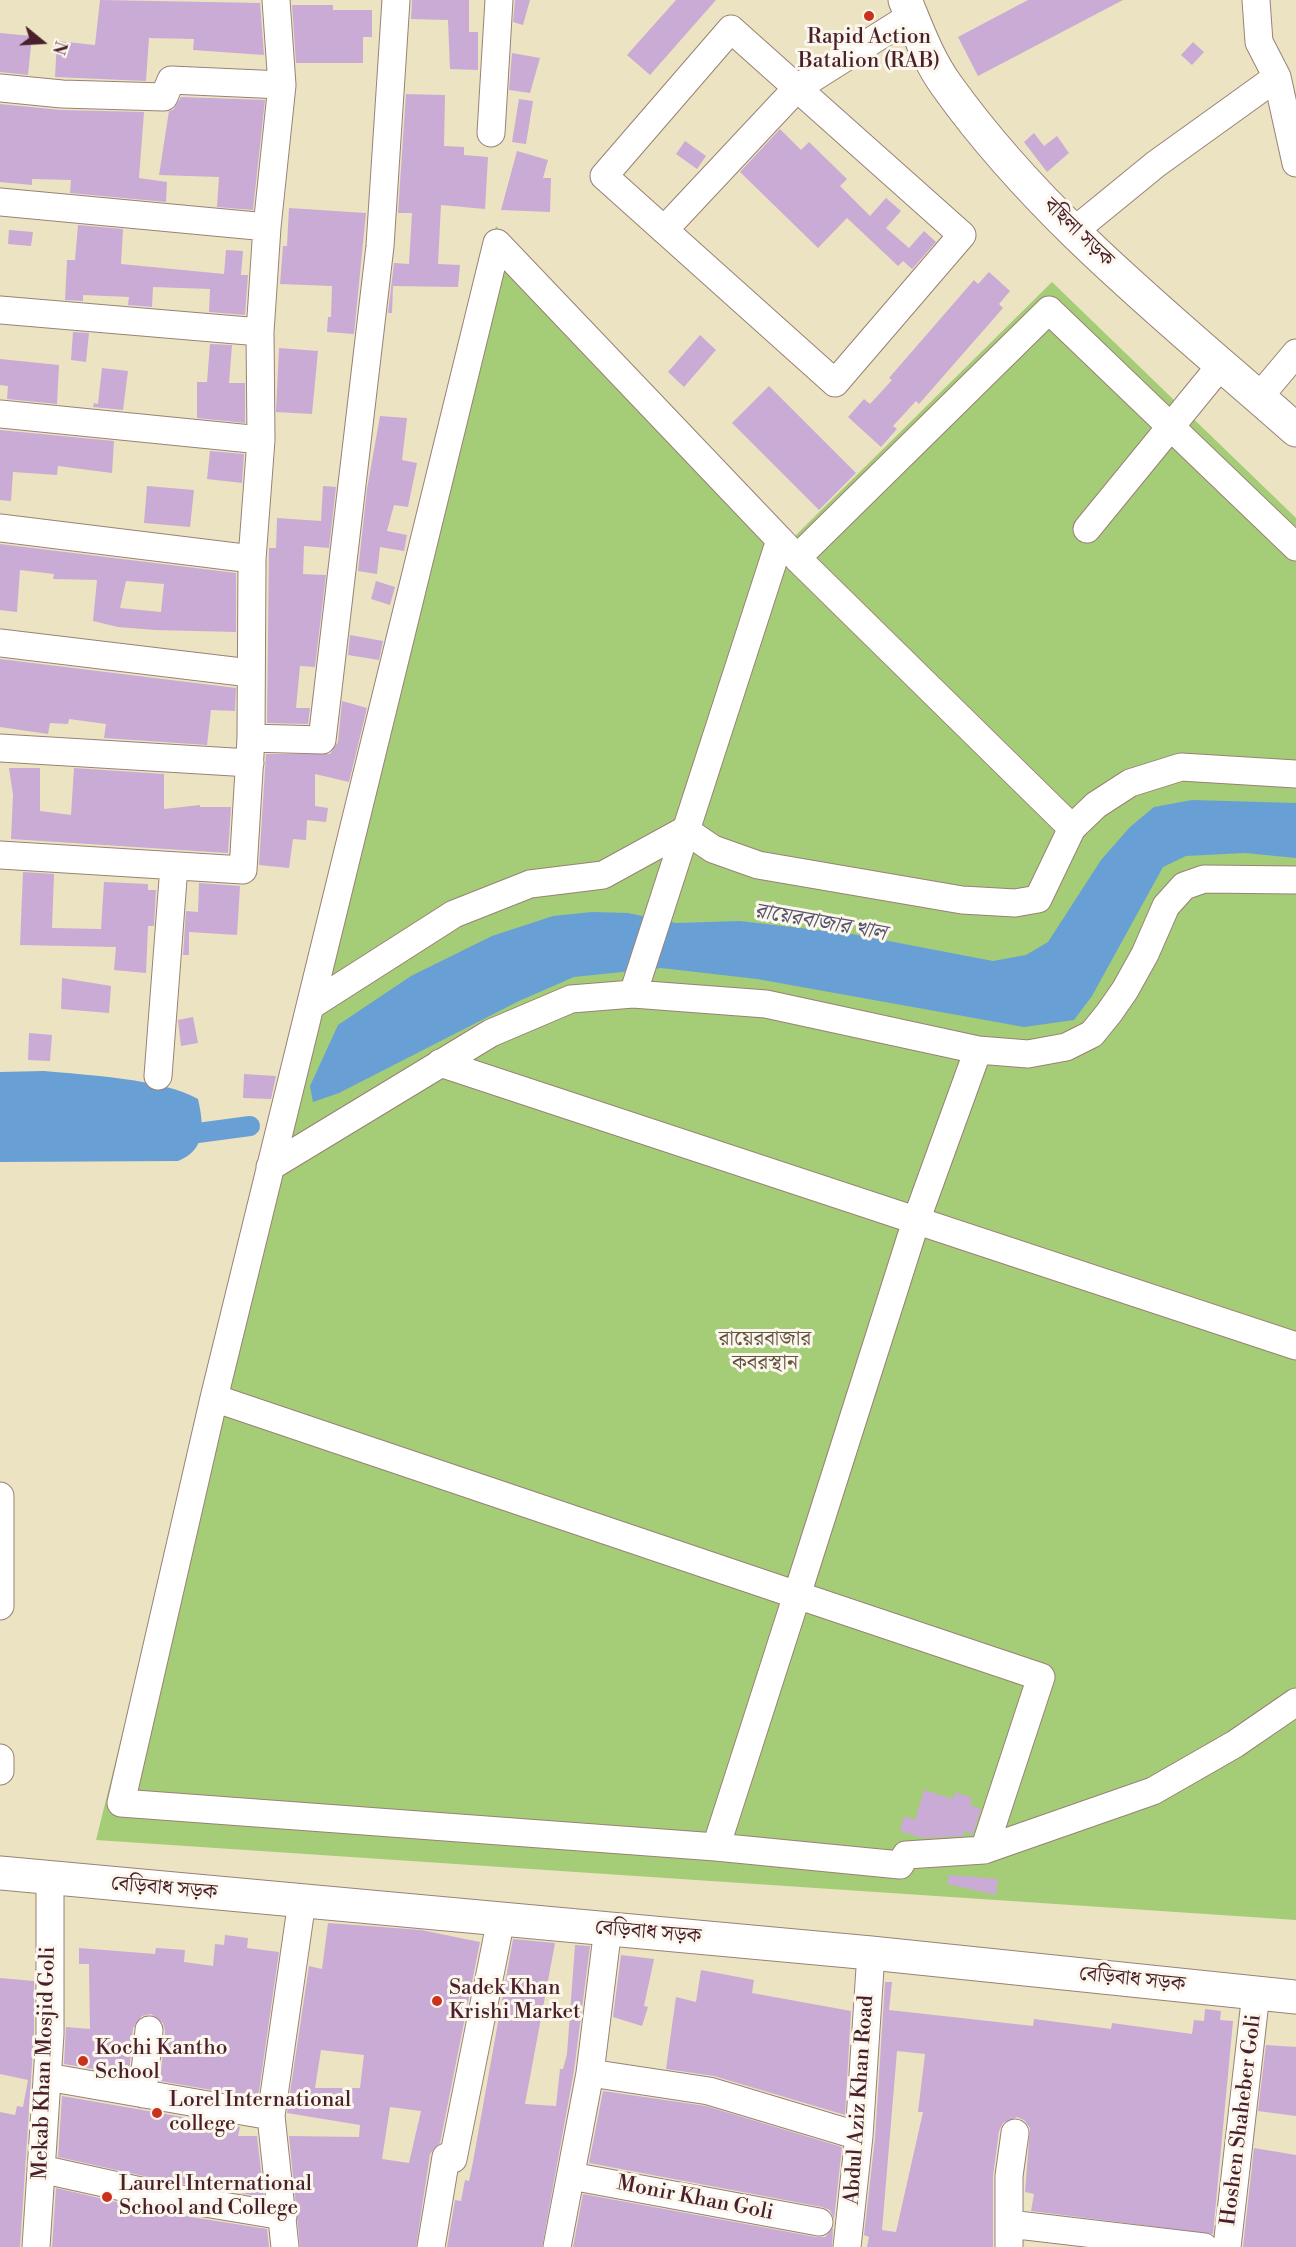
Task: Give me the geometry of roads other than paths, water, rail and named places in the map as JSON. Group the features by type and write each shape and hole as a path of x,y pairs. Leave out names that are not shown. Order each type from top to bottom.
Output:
{"main road":[{"name":"বছিলা সড়ক","path":"915,5 957,67 974,119 1047,206 1221,365 1296,430"},
{"name":"বেড়িবাধ সড়ক","path":"0,1873 871,1953 1296,1997"}],"street":[{"path":"0,855 243,870 250,751 252,559 261,440 260,332 267,227 282,85 276,0"},
{"path":"0,748 250,751 322,740 380,246 396,0"},
{"path":"491,133 500,0"},
{"path":"1256,0 1259,42 1277,77 1296,163"},
{"path":"664,230 797,88 915,5"},
{"path":"731,29 797,88 962,235 835,383 604,176 731,29"},
{"path":"1074,231 1156,164 1277,77"},
{"path":"0,88 62,94 164,97 171,80 282,85"},
{"path":"0,202 267,227"},
{"path":"1072,828 789,549 497,243 214,1398 121,1803 716,1847 900,1865 906,1856 984,1850 1153,1791 1235,1744 1296,1702"},
{"path":"0,310 260,332"},
{"path":"633,994 670,885 685,830 789,549 1049,310 1296,547"},
{"path":"1259,397 1296,353"},
{"path":"1087,529 1173,428 1221,365"},
{"path":"0,414 261,440"},
{"path":"0,528 252,559"},
{"path":"0,643 250,673"},
{"path":"685,830 713,849 758,865 962,900 1015,903 1038,899 1072,828 1096,805 1130,783 1181,767 1296,774"},
{"path":"310,1006 454,914 530,884 603,875 685,830"},
{"path":"158,1076 174,866"},
{"path":"270,1167 491,1033 571,999 633,994 766,1004 978,1050 1028,1054 1066,1047 1092,1034 1125,990 1166,906 1184,886 1204,879 1296,879"},
{"path":"716,1847 916,1221 978,1050"},
{"path":"440,1063 1296,1346"},
{"path":"214,1398 1041,1677 984,1850"},
{"path":"0,1496 0,1606"},
{"path":"0,1758 0,1771"},
{"name":"Mekab Khan Mosjid Goli","path":"36,2247 50,2034 50,1878"},
{"path":"285,2247 271,2116 302,1901"},
{"path":"431,2247 446,2157 453,2159 501,1919"},
{"path":"556,2247 572,2176 590,2073 608,1928"},
{"name":"Abdul Aziz Khan Road","path":"847,2247 859,2136 871,1953"},
{"name":"Hoshen Shaheber Goli","path":"1227,2247 1256,1993"},
{"path":"143,2094 149,2031"},
{"path":"590,2073 709,2091 859,2136"},
{"path":"47,2077 271,2116"},
{"path":"1015,2133 1009,2176 1009,2235 1204,2247"},
{"path":"41,2169 163,2196 283,2216"},
{"name":"Monir Khan Goli","path":"572,2176 819,2222"}],"water":[{"path":"1192,800 1296,803 1296,858 1245,853 1186,856 1163,867 1092,996 1074,1020 1024,1027 757,979 661,968 574,977 519,1001 339,1093 313,1102 310,1086 338,1025 411,976 492,936 553,916 592,912 628,913 676,923 740,921 852,934 993,961 1026,955 1048,942 1101,860 1130,827 1154,807"},
{"path":"44,1071 145,1082 183,1092 198,1099 202,1128 198,1144 187,1156 178,1161 0,1162 0,1072"}],"waterway":[{"path":"175,1136 250,1126"}],"place":[{"name":"Rapid Action Batalion (RAB)","path":"869,16"},
{"name":"Sadek Khan Krishi Market","path":"437,2001"},
{"name":"Kochi Kantho School","path":"83,2061"},
{"name":"Lorel International college","path":"157,2113"},
{"name":"Laurel International School and College","path":"107,2197"}],"water label":[{"name":"রায়েরবাজার খাল","path":"820,923"}],"park label":[{"name":"রায়েরবাজার কবরস্থান","path":"765,1352"}]}
